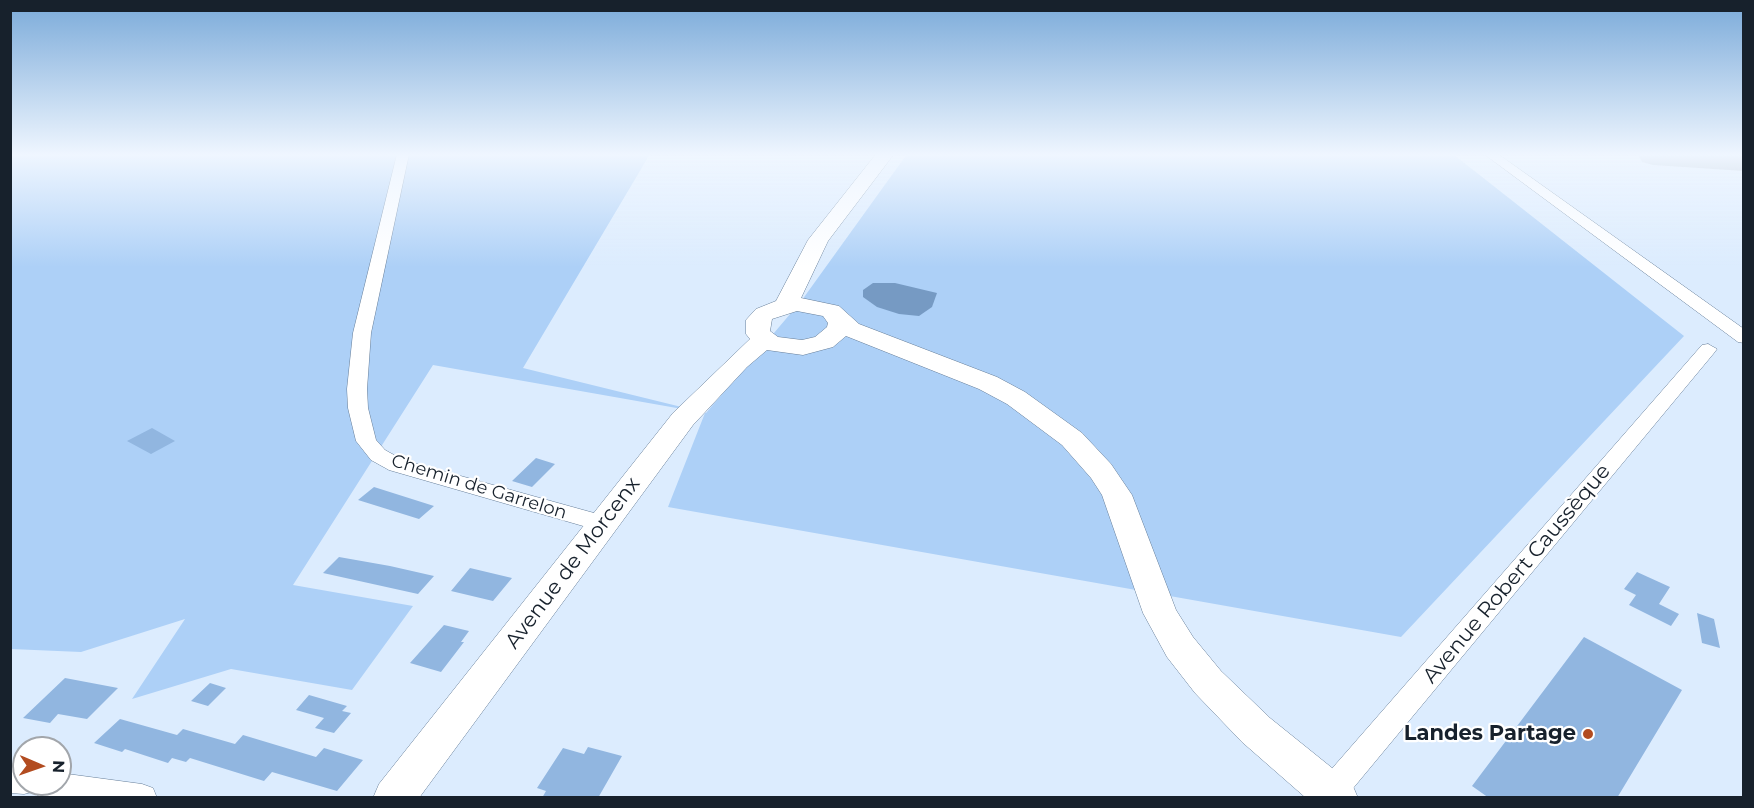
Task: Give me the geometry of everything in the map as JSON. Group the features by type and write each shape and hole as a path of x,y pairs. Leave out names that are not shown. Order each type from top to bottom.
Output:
{"main road":[{"path":"785,306 818,240 855,192"},
{"path":"804,267 810,304"},
{"path":"791,348 764,340 758,334 758,320 764,314 785,306 810,304 831,311 850,329 988,383 1016,398 1072,439 1101,471 1117,495 1156,603 1179,647 1208,682 1256,730 1332,796"},
{"path":"824,342 839,330 840,323 837,316"},
{"name":"Avenue de Morcenx","path":"394,798 682,419 764,340"},
{"path":"723,379 791,348 824,342 892,347"}],"street":[{"name":"Chemin de Garrelon","path":"394,192 362,333 357,389 358,408 366,441 378,455 396,465 604,524"},
{"path":"1543,192 1743,338"},
{"name":"Avenue Robert Caussèque","path":"1332,796 1708,349"},
{"path":"72,788 142,798"}],"shaded area":[{"path":"11,192 628,192 523,368 706,413 802,300 880,192 1501,192 1684,336 1401,637 668,507 705,413 433,365 293,585 413,606 352,690 231,669 132,699 185,619 81,652 11,649"},
{"path":"873,283 895,283 937,293 932,307 919,316 899,314 877,307 863,297 863,290"}],"building":[{"path":"152,428 175,441 151,454 127,441"},
{"path":"536,458 555,464 532,487 512,481"},
{"path":"374,487 434,506 419,519 358,500"},
{"path":"339,557 434,576 418,594 323,573"},
{"path":"470,568 512,578 493,601 451,591"},
{"path":"1637,572 1670,587 1659,604 1679,614 1671,626 1629,605 1636,595 1624,589"},
{"path":"1697,613 1714,619 1720,648 1702,643"},
{"path":"444,625 469,631 461,642 464,642 441,672 410,663"},
{"path":"1584,637 1682,690 1617,798 1489,798 1472,786"},
{"path":"65,678 118,688 87,719 58,714 50,723 23,718"},
{"path":"210,683 226,688 208,706 191,701"},
{"path":"309,695 347,706 342,711 351,713 334,733 315,728 324,718 296,710"},
{"path":"120,719 177,735 183,729 235,744 243,735 316,757 324,748 363,760 337,791 272,772 264,781 190,758 186,762 172,758 168,763 125,749 122,752 94,743"},
{"path":"588,747 622,756 598,798 542,798 546,791 537,788 563,748 584,754"}],"place":[{"name":"Landes Partage","path":"1588,734"}]}
